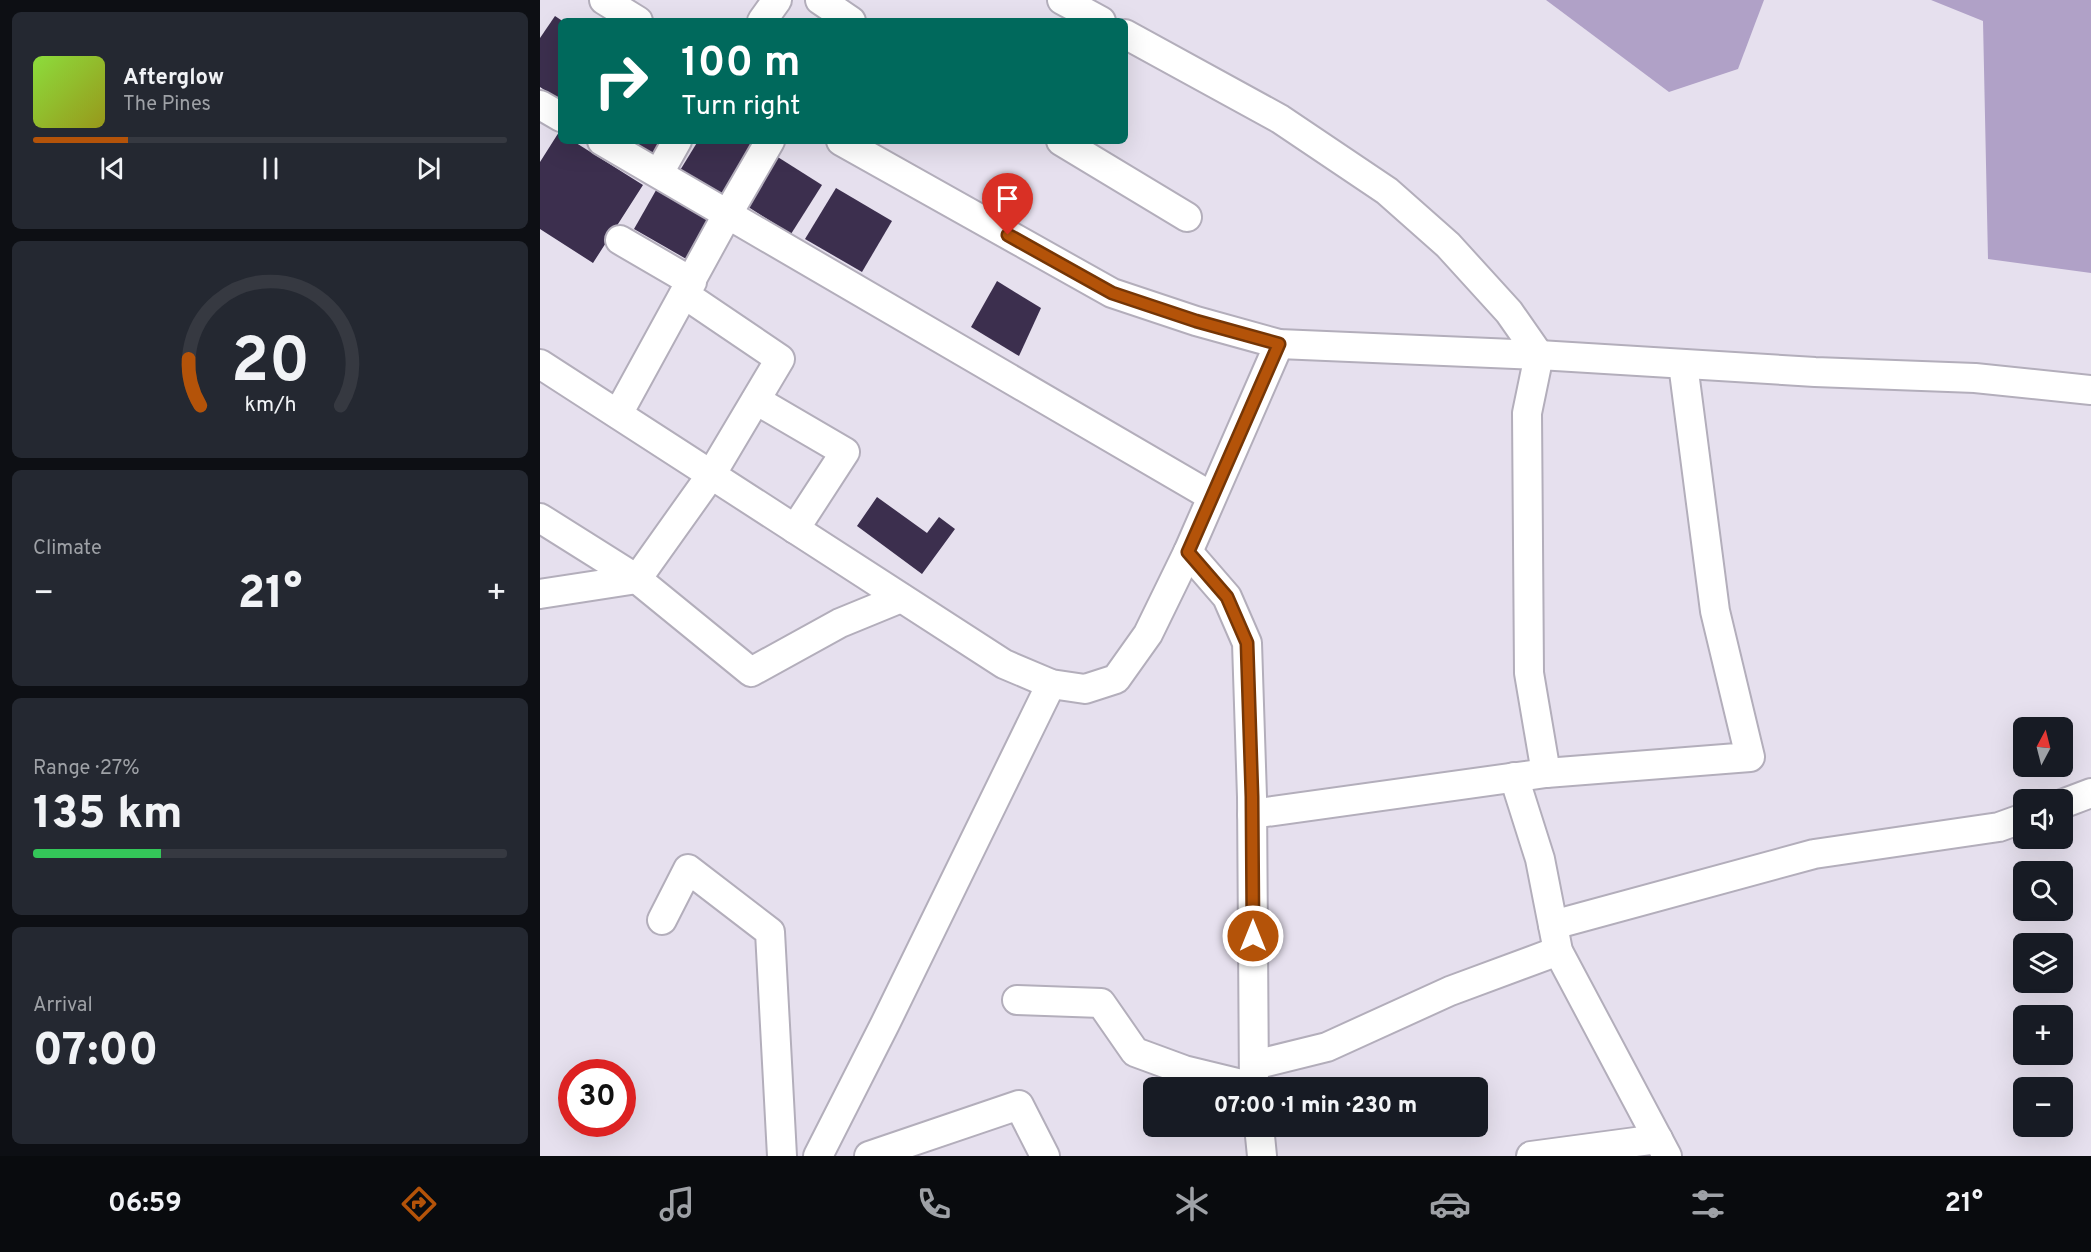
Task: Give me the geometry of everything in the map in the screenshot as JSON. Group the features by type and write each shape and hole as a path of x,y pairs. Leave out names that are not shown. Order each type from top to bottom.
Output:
{"street":[{"path":"604,0 631,18"},
{"path":"764,18 777,0"},
{"path":"820,0 847,18"},
{"path":"1062,0 1095,18"},
{"path":"1128,36 1280,119 1387,191 1449,245 1509,312 1539,355 1527,412 1529,673 1546,773"},
{"path":"540,105 558,115"},
{"path":"608,144 1211,496"},
{"path":"659,173 675,144"},
{"path":"618,414 768,144"},
{"path":"846,144 1112,293 1196,321 1279,344 1539,355 1815,372 1975,378 2091,390"},
{"path":"1066,144 1187,217"},
{"path":"540,594 637,579 711,475 780,359 688,288 620,240"},
{"path":"540,364 1004,664 1051,684 1085,689 1116,679 1148,634 1188,552 1279,344"},
{"path":"1252,814 1546,773 1750,757 1715,611 1683,364"},
{"path":"756,400 845,452 795,529"},
{"path":"540,518 637,579 751,672 840,623 901,598"},
{"path":"1188,552 1227,597 1247,643 1252,814 1254,1077"},
{"path":"818,1156 1051,684"},
{"path":"1514,777 1539,859 1556,938 1662,1148 1531,1156"},
{"path":"2073,800 2091,793"},
{"path":"1261,1077 1450,991 1556,938 1814,854 2000,827 2013,822"},
{"path":"662,920 688,869 770,932 782,1156"},
{"path":"1017,1000 1101,1003 1135,1052 1184,1070 1233,1077"},
{"path":"869,1156 1019,1105 1045,1156"},
{"path":"1260,1137 1262,1156"}],"shaded area":[{"path":"1546,0 1764,0 1738,69 1669,92"},
{"path":"1931,0 2091,0 2091,273 1988,259 1983,21"}],"building":[{"path":"555,16 558,18 558,99 540,87 540,38"},
{"path":"558,134 558,144 578,144 643,185 593,263 540,229 540,162"},
{"path":"637,144 660,144 654,154"},
{"path":"696,144 758,145 726,199 679,172"},
{"path":"773,154 822,185 791,234 742,203"},
{"path":"659,185 713,215 688,260 634,229"},
{"path":"836,188 892,221 862,272 805,239"},
{"path":"997,281 1041,308 1019,356 971,327"},
{"path":"877,497 927,533 939,517 955,529 922,574 857,526"}],"route":[{"path":"1008,235 1112,293 1196,321 1279,344 1188,552 1227,597 1247,643 1252,797 1253,936"}]}
